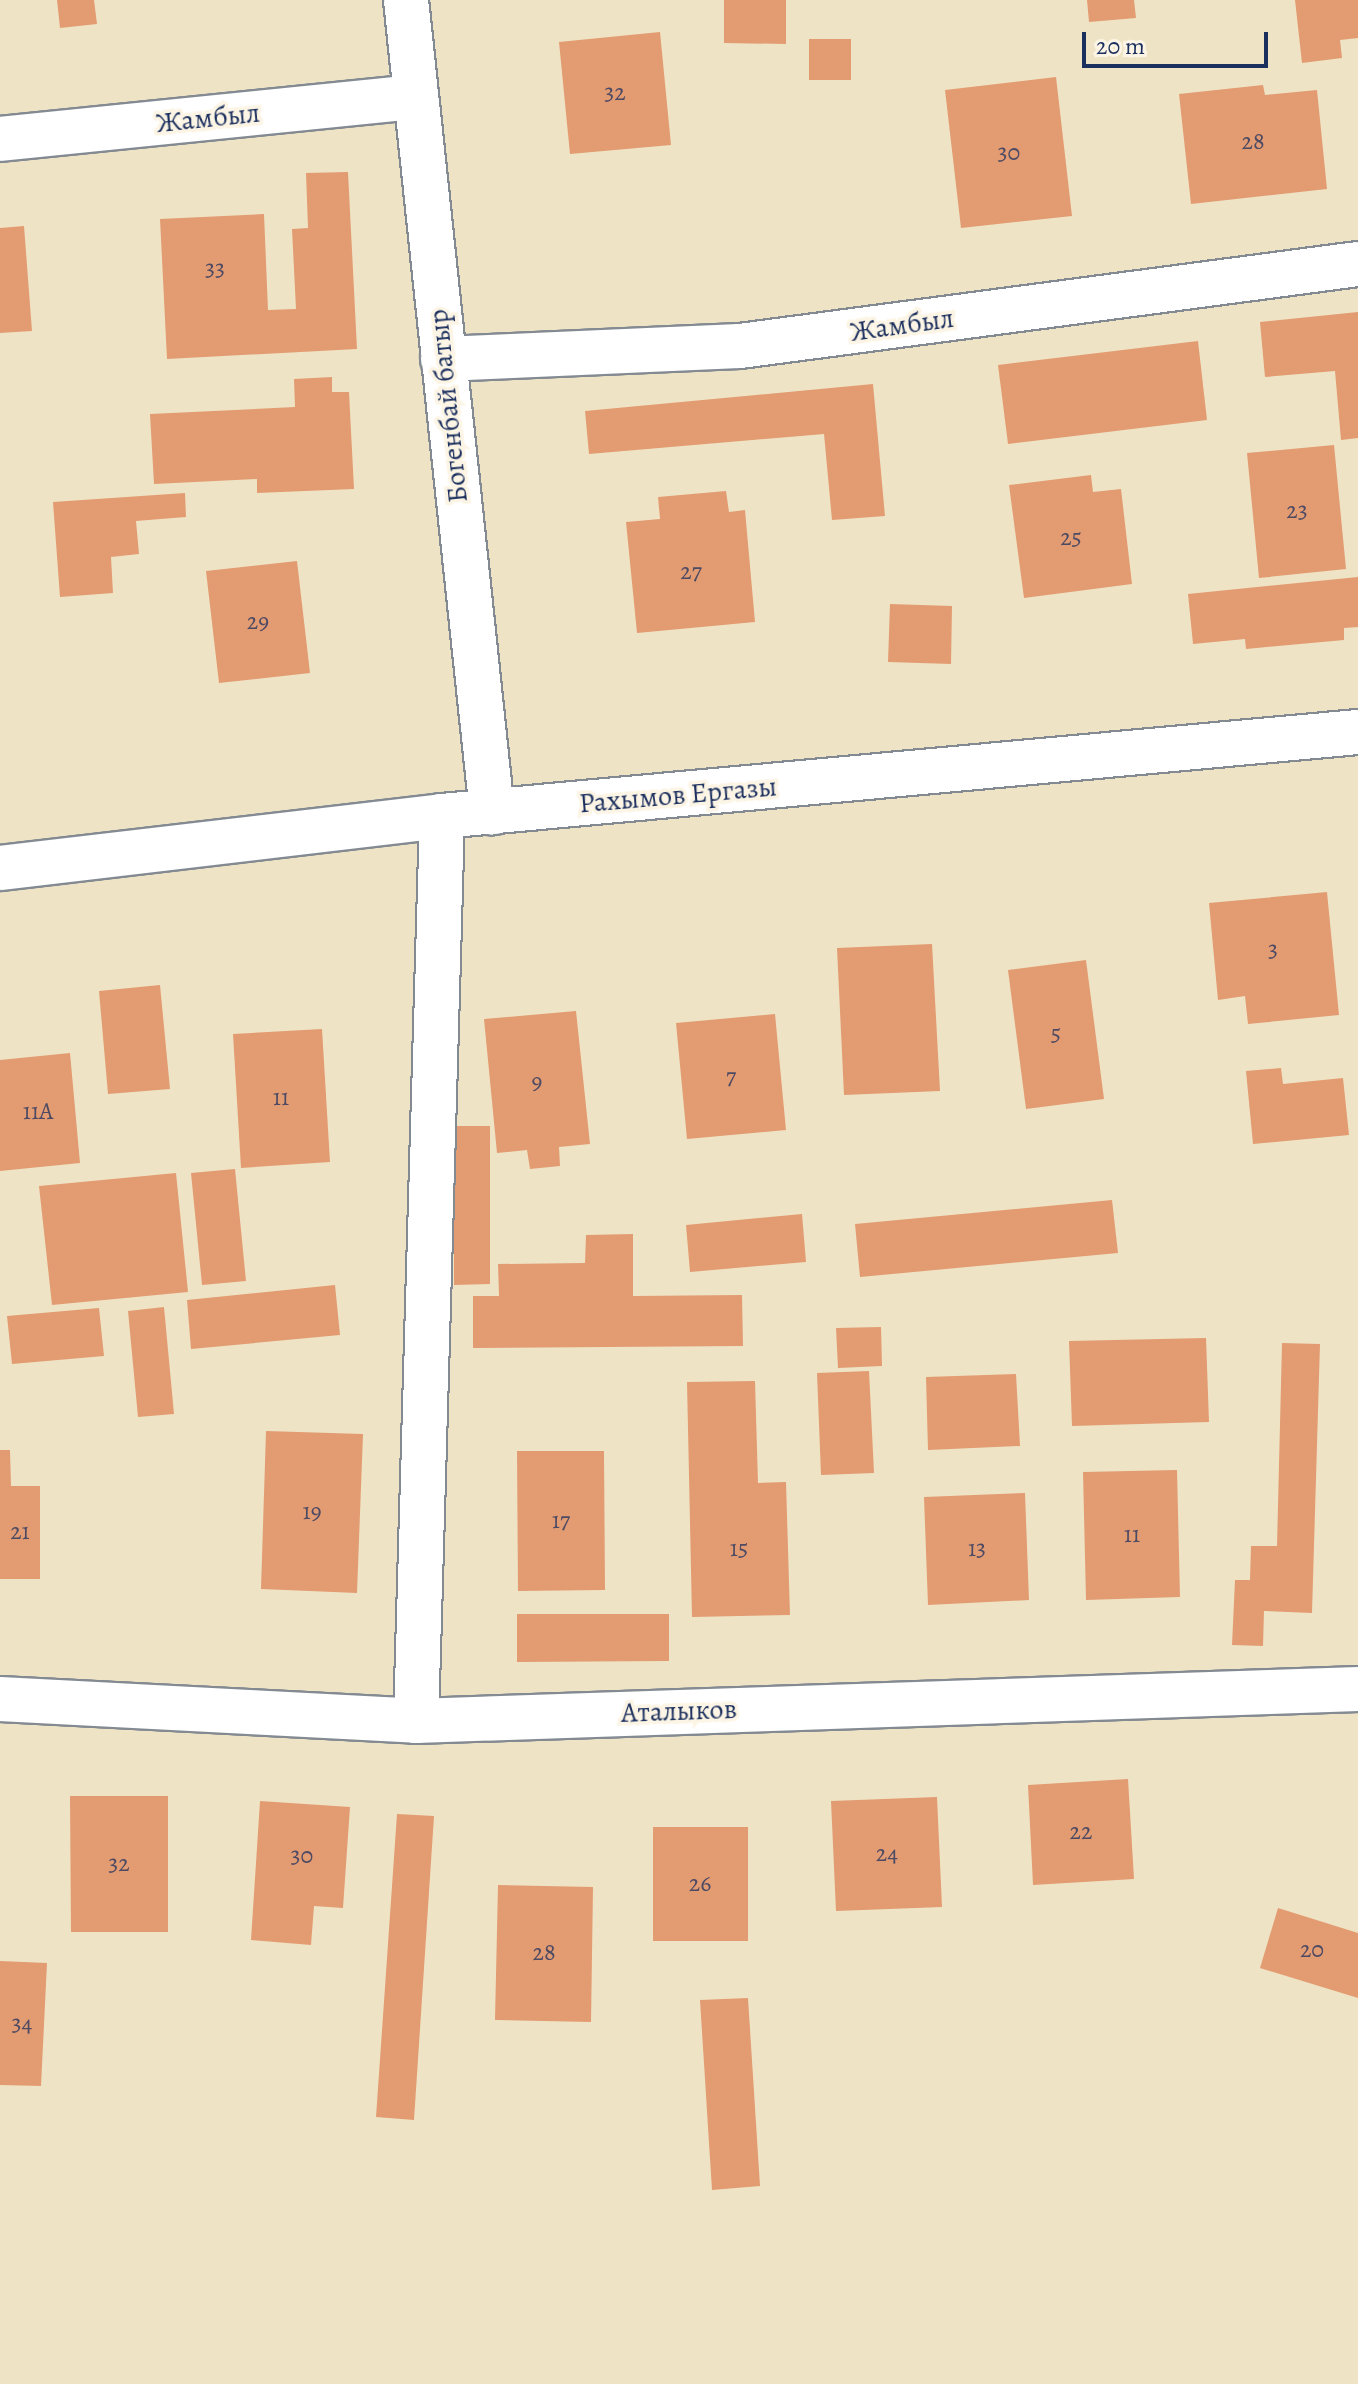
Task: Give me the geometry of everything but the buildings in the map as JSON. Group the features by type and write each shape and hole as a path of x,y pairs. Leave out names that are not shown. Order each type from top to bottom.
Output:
{"street":[{"name":"Богенбай батыр","path":"406,0 492,812"},
{"name":"Жамбыл","path":"0,139 416,97"},
{"name":"Жамбыл","path":"443,359 740,346 1358,264"},
{"name":"Рахымов Ергазы","path":"0,868 442,816 1358,732"},
{"path":"416,1721 442,816"},
{"name":"Аталыков","path":"0,1699 416,1721 1358,1689"}]}
